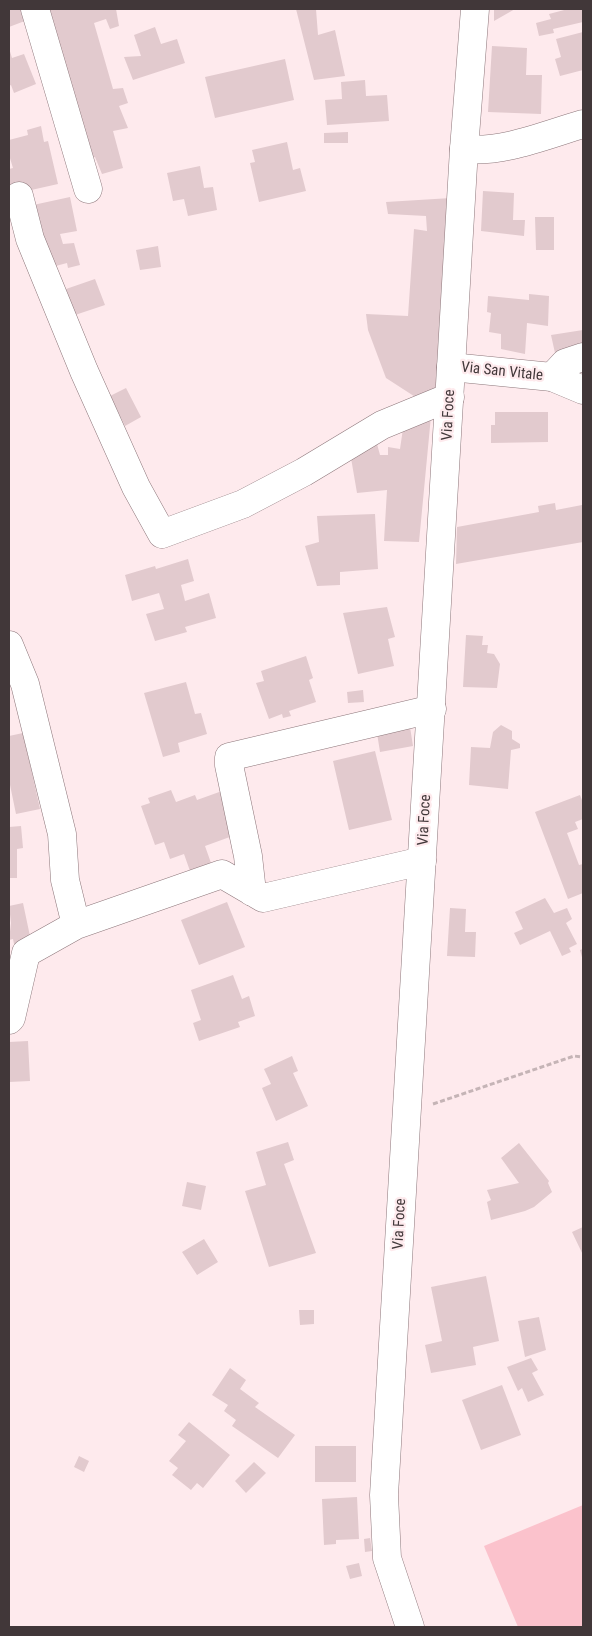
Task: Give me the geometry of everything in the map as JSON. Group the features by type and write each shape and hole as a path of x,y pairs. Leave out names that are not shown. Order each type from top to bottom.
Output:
{"street":[{"path":"35,9 88,188"},
{"name":"Via Foce","path":"410,1627 387,1558 384,1494 464,149 475,9"},
{"path":"464,149 480,151 497,148 583,124"},
{"path":"19,196 30,239 84,371 136,487 162,534 243,504 304,472 382,425 450,397"},
{"name":"Via San Vitale","path":"552,377 565,363 583,357"},
{"name":"Via San Vitale","path":"452,367 552,377 583,390"},
{"path":"9,645 25,684 62,834 65,880 76,925"},
{"path":"252,892 248,856 229,765 229,757 432,709"},
{"path":"9,1020 26,953 76,925 222,874 263,898 422,861"}],"path":[{"path":"406,1113 574,1056 583,1057"}],"shaded area":[{"path":"583,1505 583,1627 518,1627 484,1546"}],"building":[{"path":"9,9 27,9 30,19 9,27"},
{"path":"43,9 116,9 119,26 110,29 106,19 94,23 113,89 123,88 128,103 119,106 128,128 113,131 123,168 102,174 95,157 84,160"},
{"path":"296,9 316,9 318,35 335,30 345,76 314,80"},
{"path":"494,9 515,9 494,21"},
{"path":"568,9 583,9 583,22 553,29 554,33 539,36 536,23 551,19 549,14"},
{"path":"155,27 161,44 177,39 185,63 133,80 124,57 141,56 134,35"},
{"path":"583,32 583,70 560,76 555,59 561,57 556,39"},
{"path":"492,46 527,48 526,75 542,75 541,114 488,112"},
{"path":"9,48 12,58 24,54 36,84 14,93 11,85 9,86"},
{"path":"285,59 294,100 215,118 205,77"},
{"path":"365,80 366,96 387,95 389,121 327,125 325,100 342,99 341,82"},
{"path":"41,126 44,142 48,141 58,184 9,195 9,169 13,168 9,155 9,140 28,135 27,130"},
{"path":"348,132 348,143 324,143 324,133"},
{"path":"287,142 293,170 300,168 306,191 259,202 250,163 255,162 252,150"},
{"path":"200,166 204,188 213,187 217,210 188,216 184,199 173,201 167,173"},
{"path":"483,191 514,193 513,220 525,220 524,236 481,231"},
{"path":"70,197 77,231 60,234 63,244 74,243 80,265 68,268 67,263 48,268 24,207"},
{"path":"451,198 435,395 420,400 386,378 368,330 366,314 408,316 414,229 427,231 426,216 388,214 386,202"},
{"path":"535,217 554,217 554,250 536,250"},
{"path":"158,246 161,267 140,270 136,250"},
{"path":"95,279 105,305 75,315 66,289"},
{"path":"529,294 549,296 548,326 527,323 525,354 501,349 501,334 489,332 491,313 487,312 488,296 529,300"},
{"path":"583,330 583,347 555,353 551,335"},
{"path":"126,388 141,417 125,426 110,396"},
{"path":"495,412 548,412 548,442 491,443 491,425 495,425"},
{"path":"431,416 419,542 384,541 387,490 357,493 351,458 377,444 380,455 388,455 388,447 400,449 404,422"},
{"path":"555,503 556,510 582,505 583,542 456,564 457,527 539,512 538,506"},
{"path":"375,514 378,569 340,572 340,585 317,586 305,546 319,542 317,516"},
{"path":"188,559 194,581 181,585 185,601 209,593 216,618 185,627 187,632 155,641 146,614 164,609 159,593 132,601 125,575 155,566 156,569"},
{"path":"387,607 395,637 388,639 394,666 358,674 343,613"},
{"path":"466,635 483,636 482,645 488,645 487,653 494,654 500,664 497,688 463,687"},
{"path":"306,656 313,678 309,680 316,702 289,711 291,716 283,718 282,714 269,719 256,683 264,681 261,671"},
{"path":"186,682 195,714 201,713 207,734 178,743 180,752 163,757 144,693"},
{"path":"363,690 364,702 348,703 347,692"},
{"path":"501,725 512,731 512,739 520,744 520,748 511,750 508,789 469,785 471,747 490,748 493,732"},
{"path":"410,727 413,746 380,752 377,733"},
{"path":"23,733 40,809 16,814 9,780 9,736"},
{"path":"375,751 392,820 349,830 333,761"},
{"path":"171,790 176,802 195,795 197,800 222,791 238,834 205,846 211,863 190,871 184,854 170,859 164,842 155,845 141,806 150,803 148,798"},
{"path":"580,795 583,803 583,819 575,822 578,829 567,833 579,865 583,864 583,893 568,899 535,812"},
{"path":"21,826 23,848 17,849 17,878 9,878 9,827"},
{"path":"545,898 554,913 567,908 572,919 566,923 577,944 569,948 571,952 562,956 550,931 520,945 514,933 523,929 515,912"},
{"path":"227,902 245,947 199,965 181,920"},
{"path":"23,903 31,941 14,944 13,939 9,940 11,923 9,906"},
{"path":"450,908 466,909 465,932 476,932 475,957 447,956"},
{"path":"583,949 583,961 580,950"},
{"path":"233,975 242,999 249,996 255,1016 238,1022 240,1027 199,1041 193,1023 201,1020 191,990"},
{"path":"28,1041 30,1081 9,1082 9,1042"},
{"path":"292,1056 298,1071 293,1073 308,1106 276,1121 262,1088 271,1084 264,1069"},
{"path":"288,1142 294,1160 284,1164 316,1253 269,1267 245,1191 266,1185 256,1152"},
{"path":"519,1143 549,1181 552,1192 534,1207 491,1220 487,1202 491,1200 487,1190 519,1183 501,1158"},
{"path":"187,1182 206,1186 201,1210 182,1206"},
{"path":"583,1227 583,1255 572,1232"},
{"path":"204,1239 218,1262 197,1275 182,1252"},
{"path":"486,1276 499,1341 473,1347 476,1365 431,1373 425,1345 442,1341 431,1287"},
{"path":"299,1310 314,1310 314,1324 300,1325"},
{"path":"539,1317 546,1350 525,1357 518,1321"},
{"path":"531,1358 538,1370 532,1373 544,1395 528,1402 522,1388 518,1391 507,1367"},
{"path":"230,1368 246,1380 240,1389 259,1403 255,1407 295,1435 278,1458 232,1426 236,1420 224,1411 228,1405 212,1395"},
{"path":"502,1385 521,1435 481,1450 462,1400"},
{"path":"189,1422 230,1455 203,1488 197,1483 191,1490 172,1475 178,1468 169,1461 186,1441 178,1435"},
{"path":"315,1446 356,1446 356,1482 315,1482"},
{"path":"79,1456 89,1461 84,1472 74,1467"},
{"path":"254,1462 266,1473 246,1493 235,1481"},
{"path":"357,1497 359,1539 336,1540 336,1544 324,1545 322,1499"},
{"path":"370,1538 372,1551 365,1552 364,1539"},
{"path":"359,1563 362,1576 350,1579 346,1566"}]}
